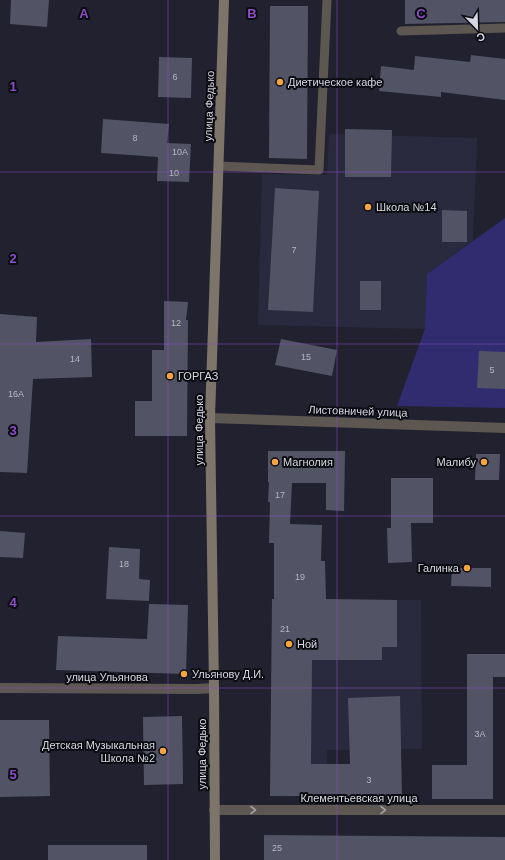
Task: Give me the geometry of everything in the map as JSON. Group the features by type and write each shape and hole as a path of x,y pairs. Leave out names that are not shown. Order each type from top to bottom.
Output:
{"main road":[{"name":"улица Федько","path":"215,860 210,418 224,0"}],"street":[{"name":"Листовничей улица","path":"210,418 505,428"},
{"name":"улица Ульянова","path":"0,688 214,688"},
{"name":"Клементьевская улица","path":"214,810 505,810"}],"lane":[{"path":"219,166 319,170 327,0"},
{"path":"401,31 505,28"}],"shaded area":[{"name":"Школа №14","path":"329,134 477,138 473,240 427,274 425,329 258,325 262,174 327,175"},
{"path":"505,218 505,408 397,406 425,329 427,274"},
{"path":"299,599 421,600 422,749 327,750 327,797 270,796 271,672 298,672"}],"building":[{"path":"11,0 49,0 47,27 10,24"},
{"path":"405,0 505,0 505,22 405,24"},
{"path":"270,6 308,6 307,159 269,158"},
{"path":"471,55 505,59 505,100 441,92 441,97 379,91 381,66 414,70 415,56 470,62"},
{"path":"159,57 192,58 191,98 158,97"},
{"path":"103,119 169,124 167,143 191,144 189,182 157,181 158,157 101,153"},
{"path":"345,129 392,130 391,177 345,177"},
{"path":"275,188 319,191 313,312 268,310"},
{"path":"442,210 467,211 467,242 442,242"},
{"path":"360,281 381,281 381,310 360,310"},
{"name":"ГОРГАЗ","path":"164,301 188,302 186,320 188,320 187,436 135,436 135,401 152,401 152,350 164,350"},
{"path":"0,314 37,317 36,342 91,339 92,377 33,379 27,473 0,472"},
{"path":"281,339 337,350 332,376 275,365"},
{"path":"479,351 505,352 505,389 477,388"},
{"path":"268,451 345,451 344,511 326,510 326,483 292,483 290,524 322,525 321,561 325,561 326,599 397,600 397,647 382,647 382,660 312,660 311,764 350,764 348,698 400,696 402,796 270,796 274,543 269,543 270,502 268,502"},
{"path":"476,454 500,454 499,480 475,480"},
{"path":"391,478 433,478 433,523 411,523 412,562 388,563 387,528 391,528"},
{"path":"0,531 25,533 23,558 0,557"},
{"path":"109,547 140,549 139,579 150,580 149,601 106,599"},
{"path":"452,568 491,568 491,587 451,586"},
{"path":"149,604 188,605 186,674 56,670 58,636 147,639"},
{"path":"467,654 505,654 505,677 493,677 493,799 432,799 432,765 467,765"},
{"name":"Детская Музыкальная Школа №2","path":"182,716 183,784 144,785 143,717"},
{"path":"0,720 49,720 50,796 0,797"},
{"path":"264,835 505,837 505,860 264,860"},
{"path":"48,845 147,845 147,860 48,860"}],"place":[{"name":"Диетическое кафе","path":"280,82"},
{"name":"Школа №14","path":"368,207"},
{"name":"ГОРГАЗ","path":"170,376"},
{"name":"Магнолия","path":"275,462"},
{"name":"Малибу","path":"484,462"},
{"name":"Галинка","path":"467,568"},
{"name":"Ной","path":"289,644"},
{"name":"Ульянову Д.И.","path":"184,674"},
{"name":"Детская Музыкальная Школа №2","path":"163,751"}]}
